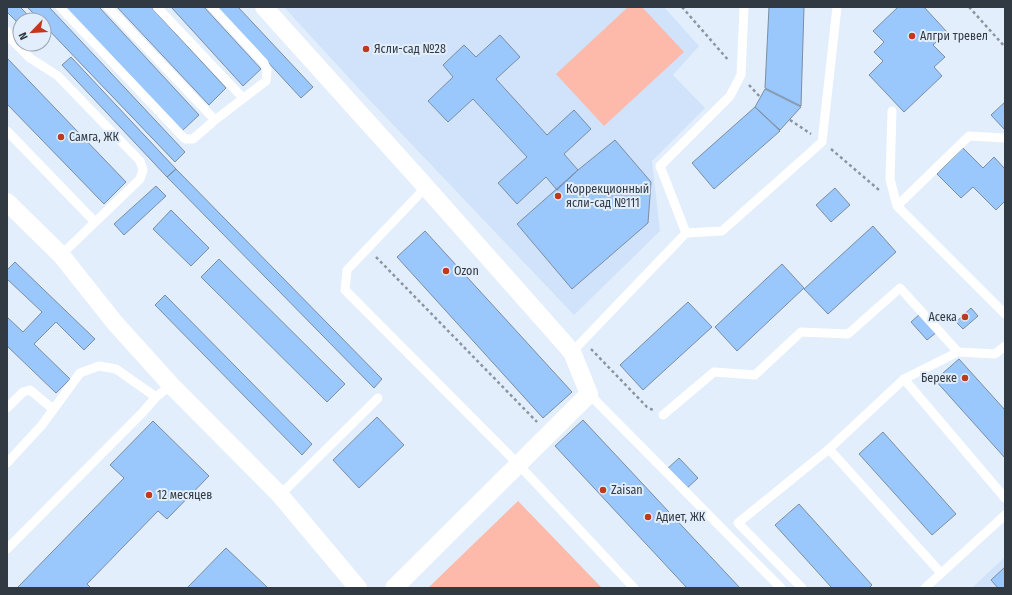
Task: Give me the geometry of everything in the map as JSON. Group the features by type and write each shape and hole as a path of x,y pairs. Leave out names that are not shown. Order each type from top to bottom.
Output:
{"street":[{"path":"264,7 426,186 577,346 590,394 394,588"},
{"path":"7,202 62,255 115,323 171,385 280,495 358,588"}],"lane":[{"path":"60,7 185,140 193,139 266,81 268,70 264,63 212,7"},
{"path":"108,7 215,120"},
{"path":"157,7 243,98"},
{"path":"686,233 660,166 730,96 741,75 744,7"},
{"path":"577,346 686,233 722,231 822,142 837,7"},
{"path":"7,31 10,38 30,58 58,76 140,161 143,170 140,179 62,255"},
{"path":"892,111 890,179 896,206 1005,314"},
{"path":"7,131 95,222"},
{"path":"896,206 969,136 1005,138"},
{"path":"426,186 346,270 345,290 518,464 634,588"},
{"path":"663,415 714,372 755,375 800,332 848,334 900,288 958,352"},
{"path":"802,588 738,523 829,449 904,379 958,352 995,354 1005,346"},
{"path":"7,463 42,425 80,373 98,366 116,369 156,397"},
{"path":"904,379 1005,498"},
{"path":"7,549 143,412 156,397 171,385"},
{"path":"7,408 23,392 30,390 53,409"},
{"path":"590,394 781,588"},
{"path":"280,495 378,398"},
{"path":"829,449 941,574"},
{"path":"925,588 1005,515"}],"path":[{"path":"682,7 741,75"},
{"path":"969,7 1005,47"},
{"path":"790,120 822,142 896,206"},
{"path":"367,248 548,434"},
{"path":"577,346 647,407 663,415"}],"shaded area":[{"name":"Коррекционный ясли-сад №111","path":"284,7 664,7 699,46 673,75 705,108 652,161 660,231 574,315 361,91"},
{"path":"628,7 642,7 684,52 604,126 556,74"},
{"path":"518,501 602,588 428,588"},
{"path":"1005,557 1005,588 972,588"}],"building":[{"path":"7,7 20,7 25,12 12,12 12,17 7,12"},
{"path":"27,7 49,7 185,152 175,162 52,33 52,12 32,12"},
{"path":"65,7 99,7 199,115 182,131"},
{"path":"117,7 151,7 226,88 209,105"},
{"path":"171,7 204,7 261,69 243,86"},
{"path":"217,7 238,7 313,87 301,98"},
{"path":"769,7 804,7 801,106 765,88"},
{"path":"898,7 924,7 947,32 933,45 945,57 934,67 942,76 904,112 869,75 883,61 874,52 884,42 873,31"},
{"path":"500,35 520,57 496,79 547,135 574,110 591,129 564,154 578,170 557,190 546,177 517,204 498,183 527,157 473,99 448,122 428,101 453,77 443,65 464,45 476,57"},
{"path":"71,57 176,169 167,177 62,65"},
{"name":"Самга, ЖК","path":"7,58 126,182 104,204 7,104"},
{"path":"765,89 801,107 780,130 755,107"},
{"path":"1005,102 1005,128 1004,129 991,115"},
{"path":"755,107 780,131 714,189 692,163"},
{"path":"615,140 651,182 648,223 572,289 517,224 578,170"},
{"path":"963,148 983,168 994,157 1005,169 1005,201 996,210 973,187 961,198 937,174"},
{"path":"176,169 382,379 374,388 167,177"},
{"path":"156,186 166,196 124,235 114,224"},
{"path":"835,188 850,205 831,222 816,205"},
{"path":"171,210 209,248 191,266 153,229"},
{"path":"873,226 896,252 828,314 804,289"},
{"path":"425,231 572,392 543,418 397,257"},
{"path":"219,259 345,384 327,402 201,277"},
{"path":"15,262 95,339 84,350 56,322 34,344 70,379 56,393 7,346 7,317 23,332 42,312 7,279 7,270"},
{"path":"782,264 804,288 737,351 715,327"},
{"path":"165,295 312,444 302,455 155,305"},
{"path":"688,302 712,327 643,390 620,365"},
{"path":"971,308 978,316 963,329 956,322"},
{"path":"921,313 937,332 927,340 911,322"},
{"path":"959,359 1005,410 1005,458 935,380"},
{"path":"377,417 404,445 359,488 333,460"},
{"name":"Адиет, ЖК","path":"583,420 740,588 687,588 555,446"},
{"name":"12 месяцев","path":"153,421 209,476 167,519 158,511 87,584 91,588 17,588 124,478 110,465"},
{"path":"883,432 956,514 932,535 859,454"},
{"path":"679,458 698,478 685,490 666,470"},
{"path":"799,504 872,585 869,588 832,588 775,525"},
{"path":"226,548 268,588 187,588"},
{"path":"1005,567 1005,588 998,588 991,580"}],"place":[{"name":"Алгри тревел","path":"912,36"},
{"name":"Ясли-сад №28","path":"366,49"},
{"name":"Самга, ЖК","path":"61,137"},
{"name":"Коррекционный ясли-сад №111","path":"558,196"},
{"name":"Ozon","path":"446,271"},
{"name":"Асека","path":"965,317"},
{"name":"Береке","path":"965,378"},
{"name":"Zaisan","path":"603,490"},
{"name":"12 месяцев","path":"149,495"},
{"name":"Адиет, ЖК","path":"648,517"}]}
